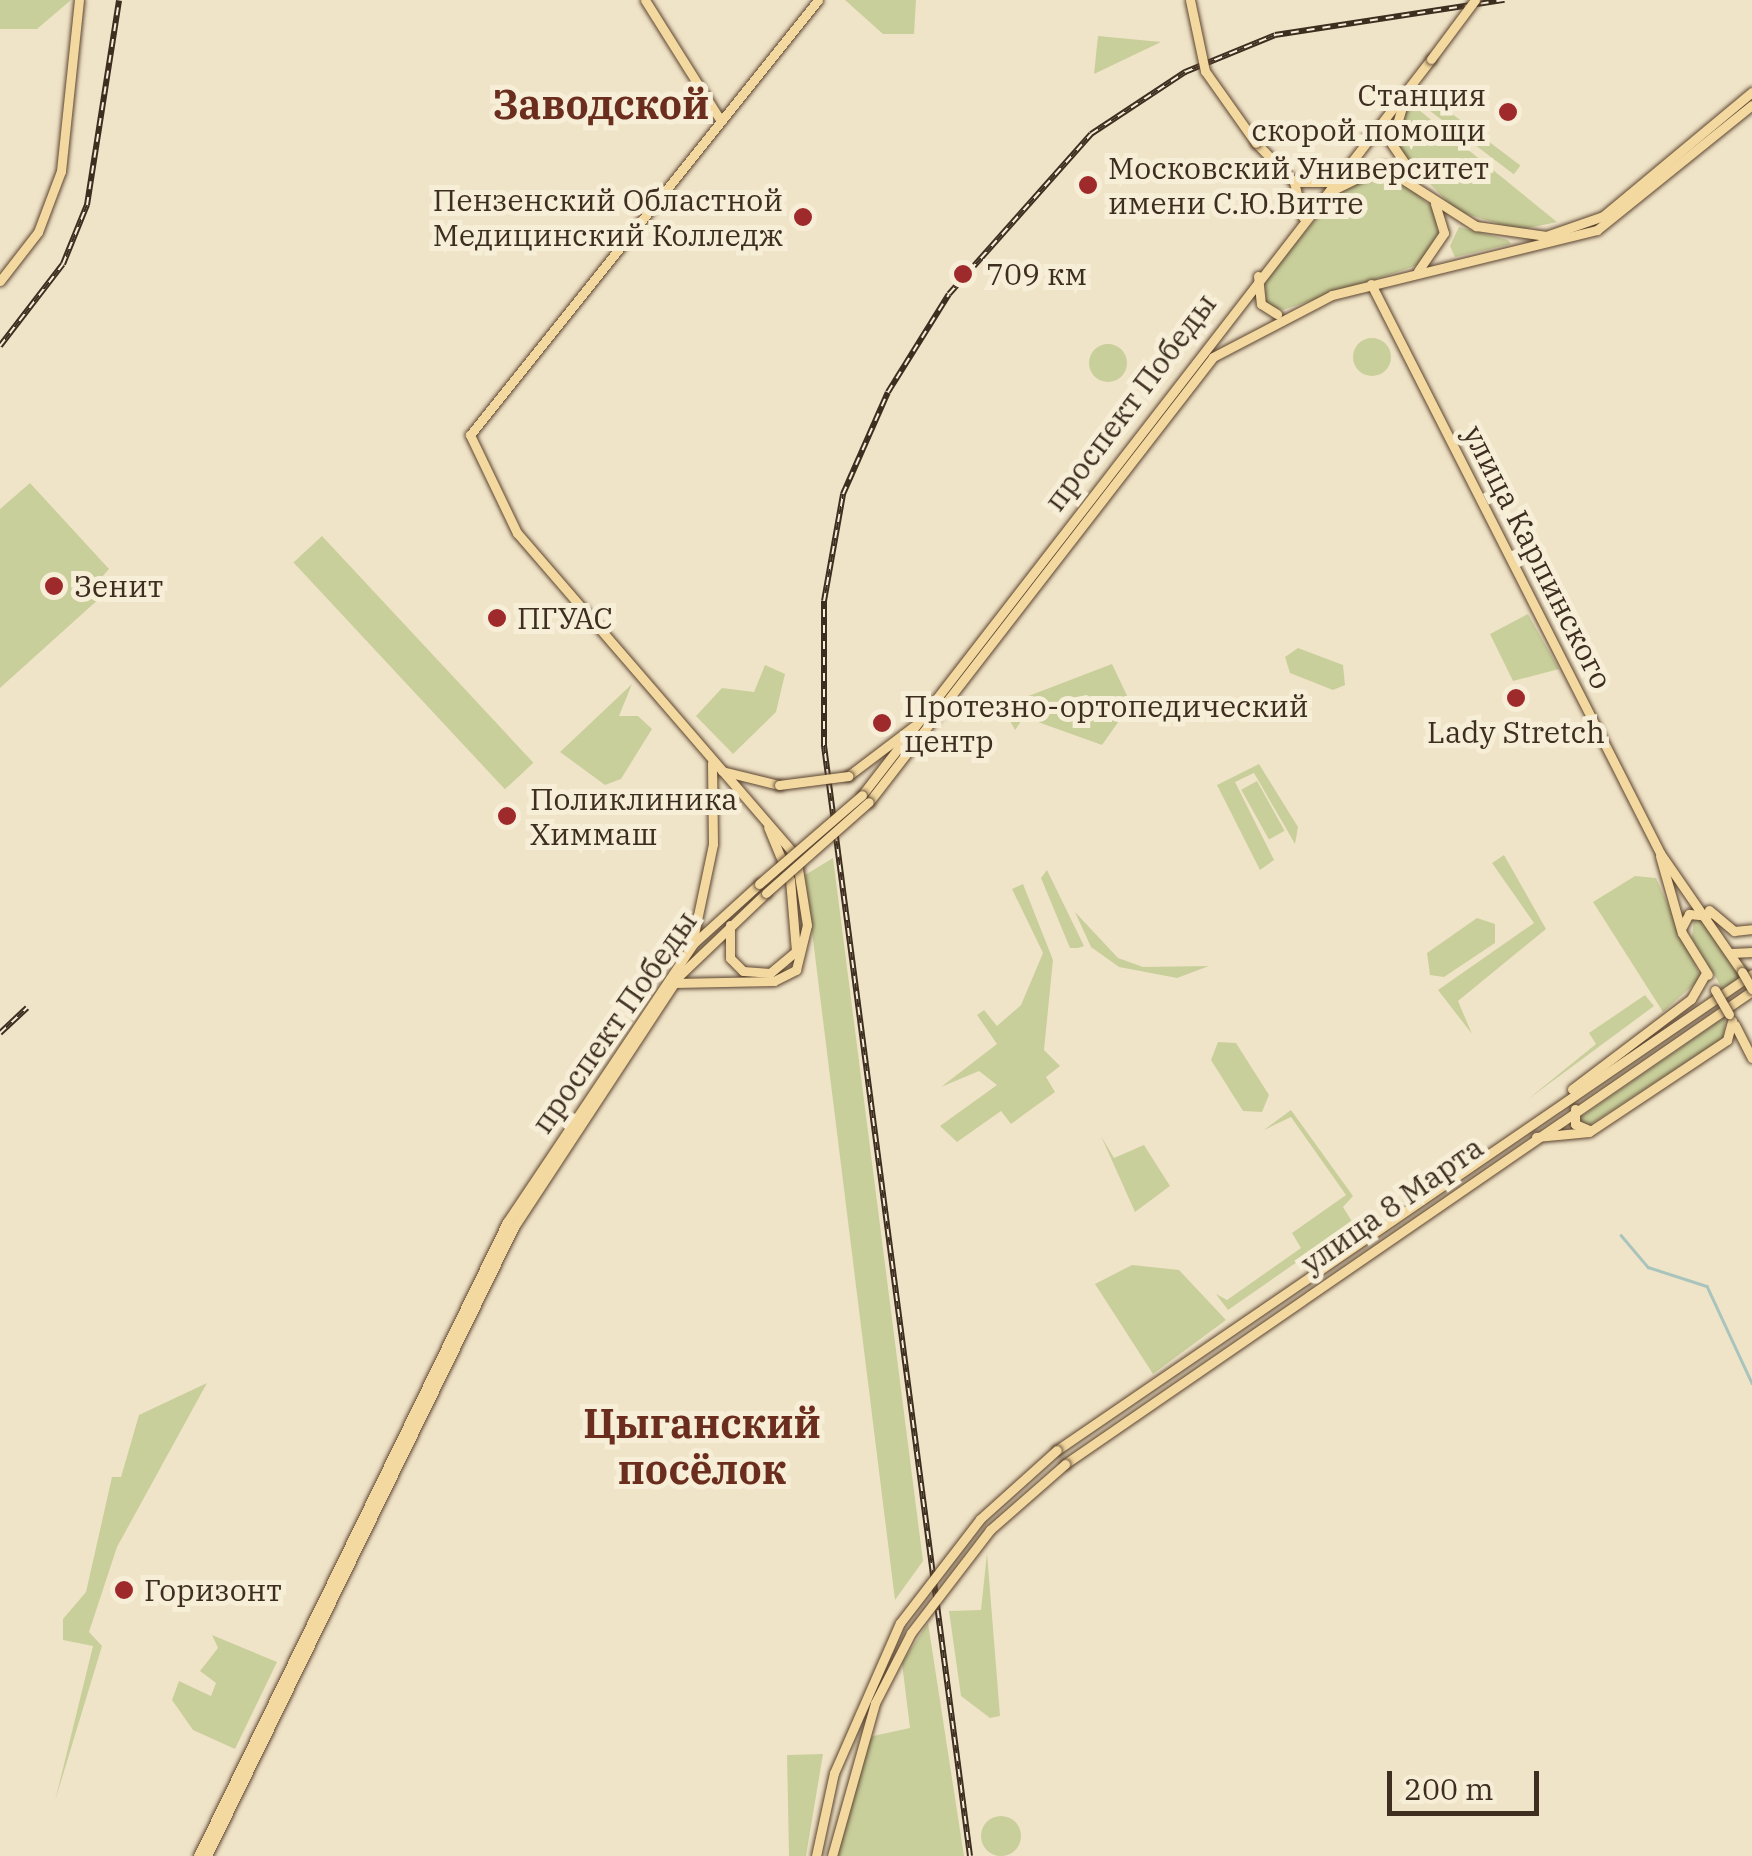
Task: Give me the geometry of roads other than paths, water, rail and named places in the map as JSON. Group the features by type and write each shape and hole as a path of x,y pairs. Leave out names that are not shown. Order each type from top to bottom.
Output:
{"main road":[{"path":"0,282 38,232 61,171 79,0"},
{"path":"645,0 721,121"},
{"path":"674,983 786,977 806,950 799,902 783,850 762,817 517,533 470,435 818,0"},
{"path":"1190,0 1204,71 1256,143 1294,182 1303,220"},
{"path":"1416,273 1444,233 1422,186 1392,142 1394,113 1417,75 1475,0"},
{"name":"проспект Победы","path":"198,1856 482,1266 686,955 758,884 866,799 1258,273 1417,75"},
{"path":"1317,203 1373,167 1422,186 1488,230 1557,233 1603,216 1752,92"},
{"name":"проспект Победы","path":"207,1856 489,1270 674,983 731,922 866,799 960,690 1204,368 1280,315 1371,284 1573,238 1623,213 1752,104"},
{"path":"1367,136 1392,142"},
{"path":"1294,182 1320,188 1337,177"},
{"path":"1258,273 1261,304 1280,315"},
{"name":"улица Карпинского","path":"1371,284 1660,854 1682,933 1752,1058"},
{"path":"985,656 986,636"},
{"path":"960,690 962,669"},
{"path":"722,771 779,785 848,776 928,714"},
{"path":"686,955 707,896 717,797 711,758"},
{"name":"улица Карпинского","path":"1660,854 1703,904 1747,973 1752,990"},
{"path":"731,922 736,965 770,973 796,951 799,902"},
{"path":"1703,904 1734,932 1752,929"},
{"path":"1682,933 1689,914 1709,917"},
{"path":"1731,953 1752,952"},
{"path":"1568,1096 1588,1069 1692,1000 1706,973"},
{"name":"улица 8 Марта","path":"816,1856 834,1773 900,1624 980,1519 1058,1450 1747,973"},
{"name":"улица 8 Марта","path":"832,1856 862,1740 912,1633 990,1530 1065,1464 1752,990"},
{"path":"1728,1040 1730,1018"},
{"path":"1534,1138 1592,1130 1728,1040 1743,1042"},
{"path":"1575,1110 1575,1124 1592,1130"},
{"path":"1446,1179 1454,1193"},
{"path":"1070,1442 1077,1456"}],"waterway":[{"path":"1621,1235 1648,1267 1707,1286 1752,1383"}],"railway":[{"path":"0,346 63,264 87,205 119,0"},
{"path":"970,1856 824,745 824,601 843,494 888,392 949,294 1091,134 1185,72 1275,35 1504,0"},
{"path":"0,1033 27,1008"}],"place":[{"name":"Станция скорой помощи","path":"1508,112"},
{"name":"Московский Университет имени С.Ю.Витте","path":"1088,185"},
{"name":"Пензенский Областной Медицинский Колледж","path":"803,217"},
{"name":"709 км","path":"963,274"},
{"name":"Зенит","path":"54,586"},
{"name":"ПГУАС","path":"497,618"},
{"name":"Lady Stretch","path":"1516,698"},
{"name":"Протезно-ортопедический центр","path":"882,723"},
{"name":"Поликлиника Химмаш","path":"507,816"},
{"name":"Горизонт","path":"124,1590"}],"district":[{"name":"Заводской","path":"601,104"},
{"name":"Цыганский посёлок","path":"702,1446"}]}
